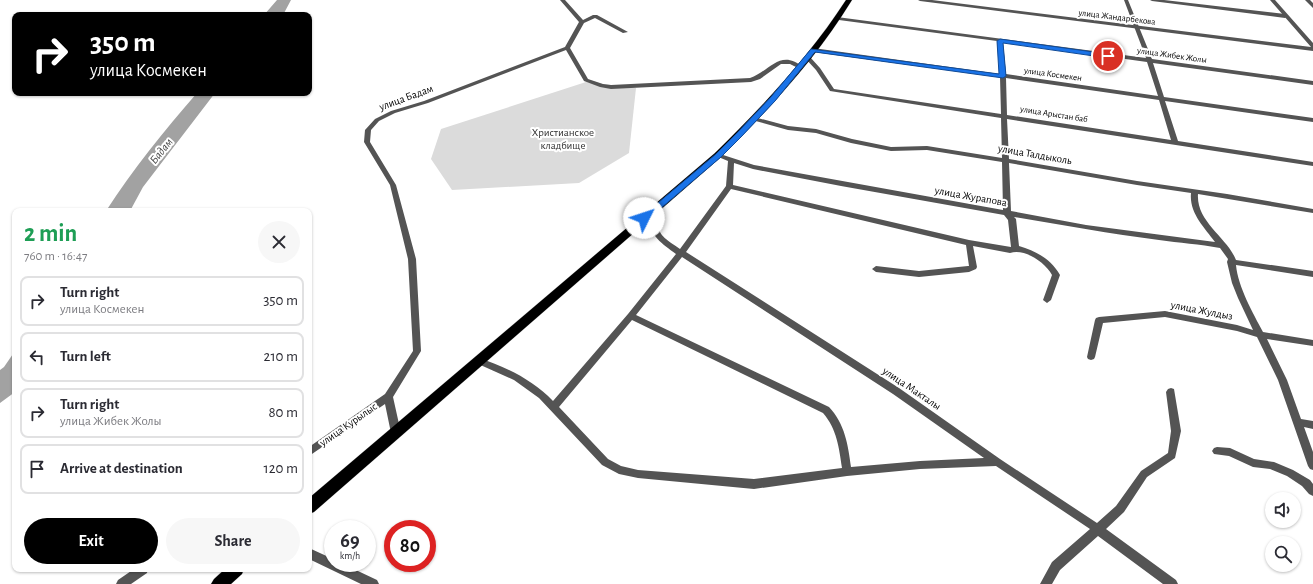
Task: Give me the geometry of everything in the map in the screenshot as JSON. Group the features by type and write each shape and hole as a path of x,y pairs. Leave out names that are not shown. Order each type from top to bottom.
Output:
{"highway":[{"path":"312,504 718,155 754,119 800,67 838,18 849,0"},
{"path":"219,584 233,572"}],"street":[{"path":"562,0 582,22"},
{"name":"улица Жандарбекова","path":"920,0 1313,49"},
{"path":"1126,0 1150,62 1175,142"},
{"path":"1152,0 1286,16"},
{"path":"1272,0 1313,46"},
{"path":"625,32 595,16 582,22 567,48 586,80 607,87 751,80 759,78 774,64 782,62 795,63 800,67"},
{"name":"улица Жибек Жолы","path":"838,18 1150,62 1313,83"},
{"path":"1000,41 1003,76 1007,214 1012,219 1015,248"},
{"name":"улица Бадам","path":"388,397 417,351 412,259 393,185 367,142 368,130 377,120 393,112 426,102 567,48"},
{"name":"улица Космекен","path":"810,54 1003,76 1313,120"},
{"name":"улица Арыстан баб","path":"810,54 832,90 1313,164"},
{"name":"улица Талдыколь","path":"754,119 788,128 816,131 851,141 891,148 927,148 1313,211"},
{"name":"улица Журапова","path":"718,155 753,167 833,183 1086,227 1160,238 1204,242 1222,246"},
{"path":"553,407 631,316 681,253 728,186 731,160"},
{"path":"728,186 791,203 969,243 1010,250 1015,248 1048,262 1054,268 1056,275 1047,300"},
{"path":"1195,192 1194,202 1198,214 1232,259 1231,266 1240,292 1277,368 1313,466"},
{"name":"улица Макталы","path":"656,208 653,222 657,235 681,253 896,391 997,462 1098,529 1172,584"},
{"path":"876,269 919,274 969,269 973,267 969,243"},
{"path":"1231,262 1313,274"},
{"name":"улица Жулдыз","path":"1091,357 1099,320 1165,314 1237,328 1260,335 1313,343"},
{"path":"631,316 826,410 837,423 841,433 847,472"},
{"path":"479,361 517,377 542,395 605,462 619,470 638,474 754,484 847,472 920,465 997,462"},
{"path":"1046,584 1056,566 1120,509 1144,474 1172,455 1176,431 1171,392"},
{"path":"388,397 396,433"},
{"name":"улица Курылыс","path":"312,450 388,397"},
{"path":"1297,422 1313,425"},
{"path":"1217,451 1230,452 1253,463 1270,465 1290,473 1306,483 1313,491"},
{"path":"312,554 373,584"},
{"path":"122,584 139,572"}],"green space":[{"name":"Христианское кладбище","path":"586,82 636,88 629,153 579,183 452,190 431,159 441,129"}],"water":[{"path":"277,0 291,0 285,12 267,12"},
{"name":"Бадам","path":"195,96 213,96 143,187 132,208 108,208 149,150"},
{"path":"12,355 12,394 0,403 0,370"}],"route":[{"path":"644,218 718,155 749,125 808,58 813,50 1003,76 1000,41 1108,56"}]}
